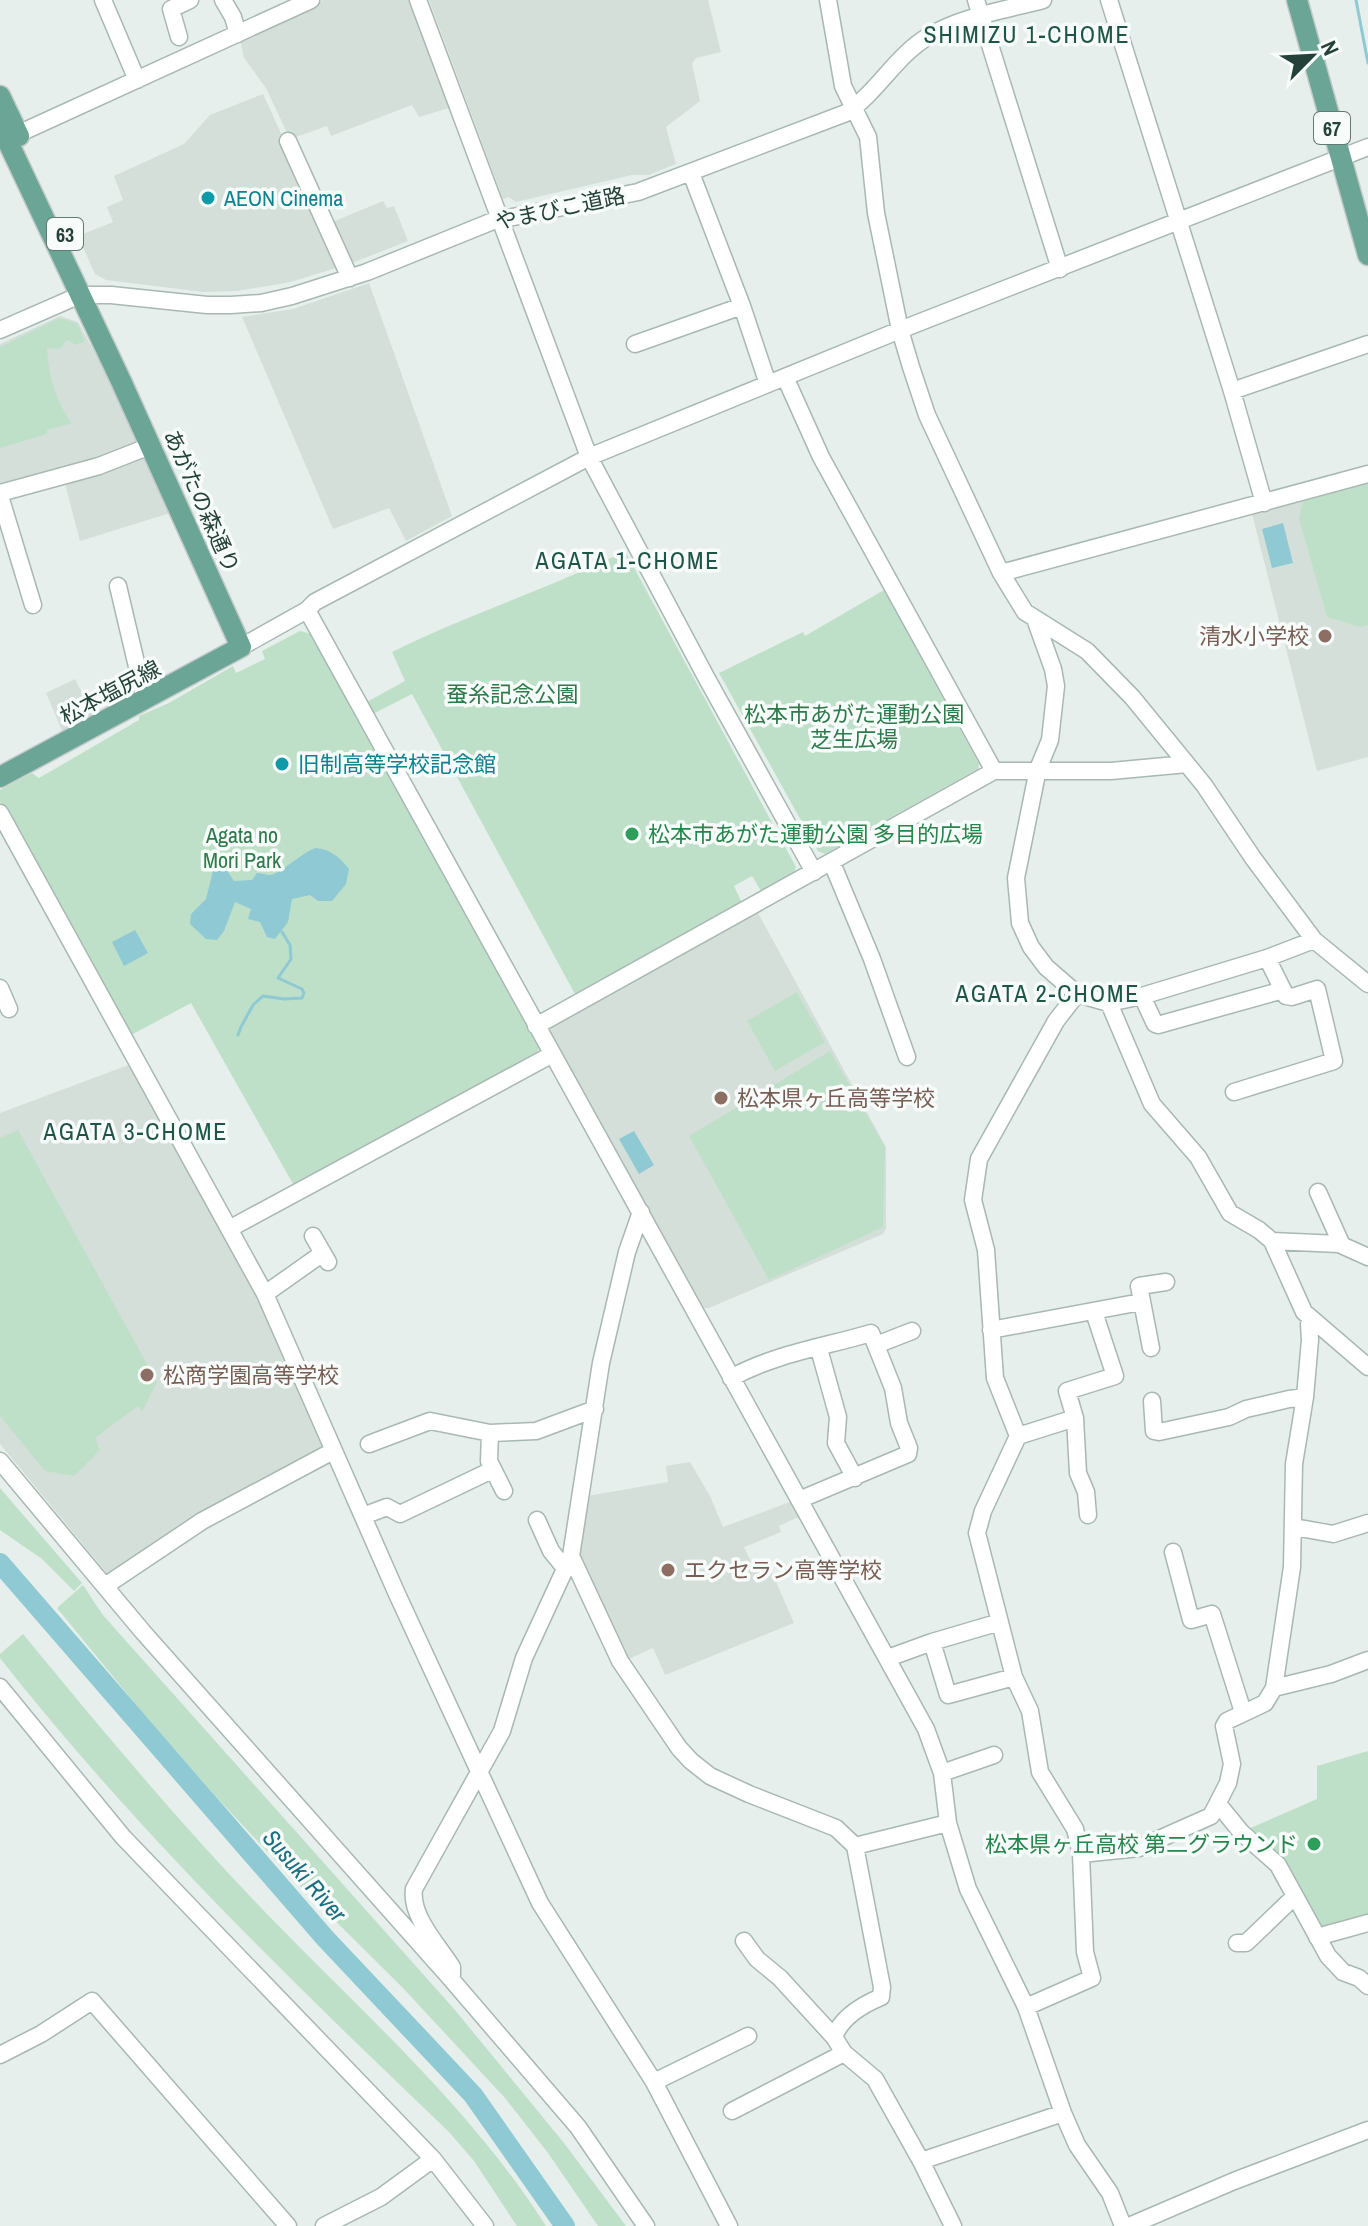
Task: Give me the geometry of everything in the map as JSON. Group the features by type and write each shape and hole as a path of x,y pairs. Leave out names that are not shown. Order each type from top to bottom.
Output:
{"main road":[{"name":"67","path":"1297,0 1368,255"},
{"name":"あがたの森通り","path":"0,96 6,136 108,334 118,376 241,647"},
{"name":"松本塩尻線","path":"0,777 241,647"}],"street":[{"path":"103,0 137,80"},
{"path":"179,37 171,9 190,0"},
{"path":"223,0 238,34"},
{"path":"6,136 311,0"},
{"path":"418,0 589,457 814,872"},
{"path":"828,0 843,86 868,137 876,213 900,330 927,415 1001,573 1025,612 1087,651 1132,697 1187,764 1314,940 1368,984"},
{"name":"やまびこ道路","path":"0,330 86,295 207,305 243,305 292,296 350,278 502,218 616,198 691,173 853,108 905,55 928,37 979,8 1043,0"},
{"path":"1109,0 1232,391 1264,503"},
{"path":"979,8 1060,269"},
{"path":"288,141 350,278"},
{"path":"241,647 307,610 315,602 589,457 900,330 1368,147"},
{"path":"691,173 768,384"},
{"path":"635,344 742,306"},
{"path":"1232,391 1368,344"},
{"path":"785,377 821,457 994,771"},
{"path":"33,605 0,494 99,466 150,446"},
{"path":"1001,573 1368,474"},
{"path":"118,586 143,692"},
{"path":"307,610 926,1729 942,1773 948,1823 968,1889 1026,2007 1077,2145 1110,2193 1123,2226"},
{"path":"1035,619 1056,686 1050,740 1038,769 1016,878 1020,923 1031,947 1046,967 1077,994 1109,1003 1267,958 1314,940"},
{"path":"536,1026 994,771 1111,771 1187,764"},
{"path":"0,813 265,1294 479,1776 540,1903 654,2082 729,2226"},
{"path":"832,863 872,959 907,1057"},
{"path":"1234,1092 1334,1061 1317,989 1286,996 1267,958"},
{"path":"0,988 9,1009"},
{"path":"1142,996 1158,1025 1283,990"},
{"path":"1018,1436 996,1384 986,1250 973,1200 979,1159 1056,1021 1077,994"},
{"path":"1109,1003 1152,1104 1198,1157 1230,1213 1272,1241 1304,1312 1368,1367"},
{"path":"229,1229 551,1055"},
{"path":"1318,1192 1339,1244"},
{"path":"451,1979 452,1967 417,1911 413,1899 420,1877 502,1731 524,1658 567,1562 601,1363 627,1252 641,1212"},
{"path":"265,1294 326,1257 313,1236"},
{"path":"1272,1241 1339,1244 1368,1257"},
{"path":"1151,1348 1139,1286 1166,1282"},
{"path":"991,1330 1141,1302"},
{"path":"1088,1515 1086,1492 1078,1473 1075,1418 1067,1391 1115,1376 1094,1312"},
{"path":"1081,1854 1139,1848 1211,1816 1228,1783 1232,1764 1224,1726 1243,1712 1265,1703 1274,1688 1292,1567 1294,1464 1305,1397 1309,1324 1312,1319"},
{"path":"876,1345 912,1331"},
{"path":"731,1378 755,1365 871,1333 893,1388 899,1423 909,1451 905,1457 799,1500"},
{"path":"819,1349 838,1417 836,1443 855,1478"},
{"path":"1152,1401 1154,1431 1159,1432 1305,1397"},
{"path":"369,1444 430,1421 490,1433 536,1431 595,1409"},
{"path":"1026,2007 1092,1978 1082,1922 1081,1854 1075,1829 1040,1772 1030,1711 1014,1677 977,1533 983,1511 1018,1436 1075,1418"},
{"path":"490,1433 489,1461 504,1491"},
{"path":"105,1586 202,1521 333,1451"},
{"path":"0,1461 143,1632 578,2127 646,2226"},
{"path":"363,1516 387,1507 400,1514 492,1470"},
{"path":"537,1520 551,1551 567,1562 620,1661 691,1761 710,1776 836,1828 855,1846 882,1987 881,1997 850,2015 837,2028 834,2037"},
{"path":"1294,1527 1333,1534 1368,1523"},
{"path":"1173,1552 1191,1620 1212,1614 1243,1712"},
{"path":"888,1658 1000,1622"},
{"path":"932,1642 948,1695 1014,1677"},
{"path":"1274,1688 1331,1674 1368,1660"},
{"path":"0,1687 123,1837 433,2159 485,2226"},
{"path":"942,1773 994,1755"},
{"path":"1219,1805 1241,1832 1278,1865 1328,1956 1343,1972 1368,1986"},
{"path":"855,1846 948,1823"},
{"path":"1237,1943 1246,1943 1295,1896"},
{"path":"1317,1937 1368,1923"},
{"path":"744,1941 757,1959 780,1978 834,2037 844,2053 875,2079 953,2226"},
{"path":"0,2055 41,2034 92,2001 288,2226"},
{"path":"654,2082 748,2036"},
{"path":"732,2111 844,2053"},
{"path":"921,2161 1063,2113"},
{"path":"1129,2226 1234,2181 1368,2130"},
{"path":"335,2224 381,2197 433,2159"}],"shaded area":[{"path":"323,0 413,0 452,107 419,117 412,105 331,136 327,126 290,139 266,88 244,58 240,39"},
{"path":"429,0 708,0 721,52 696,58 692,64 700,101 666,127 676,164 649,175 632,175 516,202 509,197 503,199"},
{"path":"263,94 342,266 291,282 237,291 203,292 106,280 95,274 78,236 113,222 107,207 123,200 114,176 184,144 210,115"},
{"path":"383,201 387,208 394,206 408,241 347,265 330,223"},
{"path":"369,283 452,516 406,541 389,508 333,529 242,317 293,309"},
{"path":"60,316 78,322 139,447 0,486 0,344"},
{"path":"143,454 170,513 80,541 64,480"},
{"name":"清水小学校","path":"1368,483 1368,757 1317,771 1252,514"},
{"path":"75,679 94,716 63,733 46,693"},
{"name":"松本県ヶ丘高等学校","path":"758,913 886,1147 886,1228 883,1234 709,1308 699,1308 546,1028"},
{"name":"松商学園高等学校","path":"131,1064 264,1306 328,1448 109,1576 0,1444 0,1113"},
{"name":"エクセラン高等学校","path":"690,1462 710,1496 723,1527 795,1500 803,1515 779,1526 781,1532 744,1547 756,1572 767,1568 773,1575 794,1623 665,1675 653,1648 622,1662 577,1561 587,1496 668,1482 666,1466"}],"green space":[{"path":"59,318 77,323 85,341 76,345 67,340 60,349 47,348 54,387 72,423 0,448 0,347"},
{"path":"1368,483 1368,625 1361,627 1327,617 1299,519 1303,501"},
{"name":"蚕糸記念公園","path":"625,551 796,867 794,872 761,891 752,876 734,886 742,903 576,996 412,694 371,715 365,703 405,681 392,652"},
{"name":"松本市あがた運動公園 芝生広場","path":"884,590 979,764 978,769 825,854 818,851 719,673 803,632 805,636"},
{"name":"Agata no Mori Park","path":"300,631 312,634 539,1049 536,1054 293,1184 191,1003 131,1035 0,802 0,790 32,773 39,778 139,720 139,716 169,703 233,666 236,673 265,659 262,651"},
{"path":"797,992 825,1042 775,1071 747,1021"},
{"path":"830,1051 885,1147 883,1227 769,1280 689,1136"},
{"path":"18,1130 157,1382 142,1412 138,1406 95,1438 100,1450 74,1476 45,1471 0,1416 0,1138"},
{"path":"0,1488 82,1583 74,1591 42,1559 0,1530"},
{"path":"83,1585 102,1614 455,2010 564,2143 626,2226 598,2226 548,2153 505,2098 403,1988 295,1881 142,1712 57,1608"},
{"path":"23,1634 204,1846 450,2102 484,2141 546,2226 517,2226 474,2161 449,2132 273,1961 105,1783 0,1658 0,1654"},
{"name":"松本県ヶ丘高校 第二グラウンド","path":"1368,1751 1368,1918 1321,1932 1246,1830 1317,1799 1317,1766"}],"water":[{"path":"1283,523 1293,563 1272,568 1262,529"},
{"path":"315,848 330,852 349,869 346,884 332,901 318,901 310,895 292,899 288,922 275,939 267,937 260,922 248,919 251,909 235,902 224,931 217,940 206,939 190,924 191,914 206,899 213,871 226,869 234,881 252,880 257,873 274,874"},
{"path":"135,930 148,953 124,966 112,942"},
{"path":"634,1131 654,1165 639,1174 619,1139"}],"waterway":[{"path":"1356,0 1368,63"},
{"path":"242,1025 253,1005 263,996 302,998 302,989 278,978 291,959 290,945 282,932"},
{"path":"238,1035 241,1027"},
{"name":"Susuki River","path":"0,1563 325,1938 473,2095 565,2226"}],"place":[{"name":"AEON Cinema","path":"208,198"},
{"name":"清水小学校","path":"1325,636"},
{"name":"旧制高等学校記念館","path":"282,764"},
{"name":"松本市あがた運動公園 多目的広場","path":"632,834"},
{"name":"松本県ヶ丘高等学校","path":"721,1098"},
{"name":"松商学園高等学校","path":"147,1375"},
{"name":"エクセラン高等学校","path":"668,1570"},
{"name":"松本県ヶ丘高校 第二グラウンド","path":"1314,1844"}],"district":[{"name":"SHIMIZU 1-CHOME","path":"1027,34"},
{"name":"AGATA 1-CHOME","path":"628,560"},
{"name":"AGATA 2-CHOME","path":"1048,993"},
{"name":"AGATA 3-CHOME","path":"136,1131"}]}
